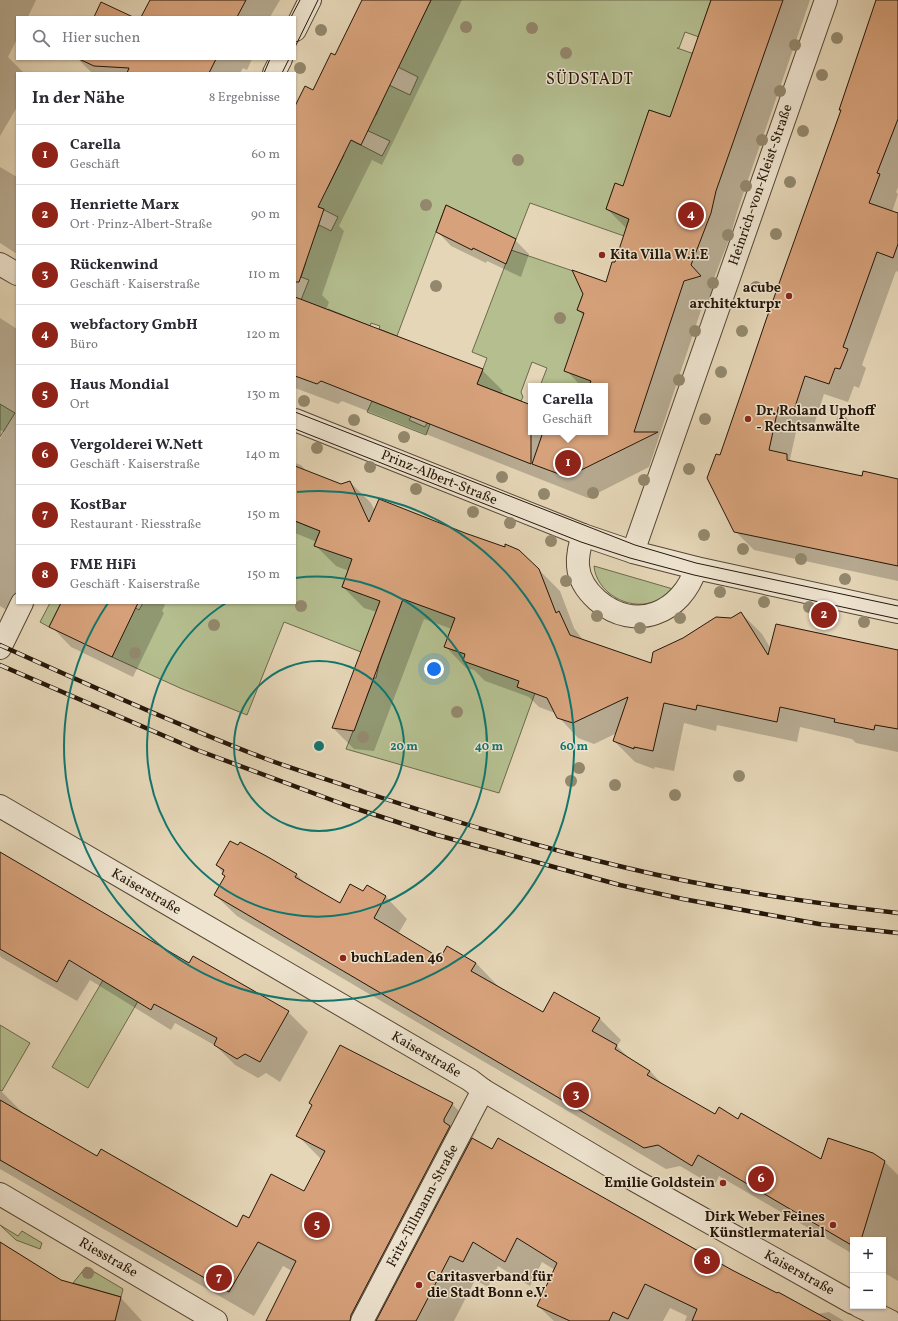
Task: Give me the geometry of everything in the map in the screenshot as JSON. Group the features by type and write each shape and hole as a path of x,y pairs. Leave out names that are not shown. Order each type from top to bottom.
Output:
{"street":[{"path":"296,28 310,0"},
{"name":"Heinrich-von-Kleist-Straße","path":"633,552 826,0"},
{"path":"274,72 280,60"},
{"path":"0,264 16,273"},
{"name":"Prinz-Albert-Straße","path":"296,420 583,535 633,552 696,568 898,612"},
{"path":"583,535 578,555 581,578 589,592 601,603 628,616 650,615 668,608 678,600 687,587 696,568"},
{"path":"0,648 22,604"},
{"name":"Kaiserstraße","path":"0,806 470,1080 483,1090 634,1180 850,1301"},
{"name":"Fritz-Tillmann-Straße","path":"362,1321 483,1090"},
{"name":"Riesstraße","path":"0,1194 216,1321"},
{"path":"865,1309 889,1321"}],"green space":[{"path":"431,0 711,0 699,37 685,32 679,48 677,48 700,56 678,120 649,110 637,146 627,187 615,184 606,209 629,219 624,236 530,203 516,239 446,205 397,336 379,329 380,326 371,323 370,326 328,309 313,349 296,317 296,312 309,280 301,277 306,262 296,258 296,257 312,241 319,225 331,231 338,217 313,204 314,184 327,189 344,155 331,148 349,136 351,140 382,156 390,141 360,127 376,115 389,85 410,95 418,77 398,67"},
{"path":"511,250 588,276 582,278 580,287 584,292 577,310 612,322 590,383 541,383 547,368 532,362 521,392 523,397 521,401 474,383 480,377 487,358 472,352"},
{"path":"372,401 409,415 411,417 409,420 425,427 427,423 430,424 426,435 367,412"},
{"path":"0,404 15,413 0,437"},
{"path":"296,521 320,531 314,545 355,553 342,587 361,594 370,572 386,586 361,652 284,622 247,715 180,688 112,657 134,607 139,610 142,604 296,604"},
{"path":"594,566 673,589 659,600 643,604 634,604 615,597 607,591 596,575"},
{"path":"447,590 439,612 455,618 445,647 465,654 491,647 535,693 499,793 346,749 374,678 376,678 379,664 403,599 400,591"},
{"path":"49,604 60,604 49,627 40,622"},
{"path":"106,975 141,996 88,1088 52,1067"},
{"path":"0,1025 30,1043 2,1091 0,1090"},
{"path":"0,1225 18,1236 22,1231 42,1243 40,1249 16,1240"},
{"path":"86,1267 123,1289 121,1297 73,1283"}],"building":[{"path":"150,0 246,0 238,16 142,16"},
{"path":"362,0 431,0 361,145 351,140 318,207 324,209 299,282 296,282 296,104 305,86 313,90 331,53 335,55"},
{"path":"711,0 783,0 716,191 711,213 691,265 701,276 684,281 634,432 658,432 567,477 532,464 542,435 608,435 608,383 590,383 591,381 564,371 584,313 577,310 583,294 572,270 606,282 612,262 615,262 629,219 606,209 615,183 623,186 649,110 670,117"},
{"path":"876,0 898,0 898,119 877,173 880,174 869,203 898,213 898,244 893,258 877,252 843,347 848,349 840,369 835,368 829,384 805,376 794,410 779,404 769,450 787,454 787,460 862,476 863,471 898,479 898,566 734,532 707,478 716,454 720,455 766,320 841,110 839,110"},
{"path":"101,2 131,16 94,16"},
{"path":"81,60 216,60 210,72 127,72 129,68 94,66"},
{"path":"446,205 516,239 506,264 473,248 472,250 436,232"},
{"path":"296,297 483,369 477,384 528,404 528,435 531,435 531,464 321,381 317,384 296,376"},
{"path":"296,466 341,484 350,481 369,522 379,499 465,533 505,547 505,544 519,550 539,569 556,613 559,611 570,635 651,663 653,652 683,638 716,617 731,618 741,612 768,655 776,624 898,650 898,729 875,725 874,730 834,722 835,719 780,707 777,722 697,705 696,710 664,703 653,751 634,747 634,749 613,741 628,697 573,723 557,718 547,698 517,687 519,681 463,661 465,654 444,647 455,618 403,599 354,731 332,728 380,601 342,587 352,559 314,546 320,531 296,521"},
{"path":"60,604 138,604 112,657 49,627"},
{"path":"230,841 238,845 240,842 297,874 295,877 340,903 350,884 363,891 367,885 386,896 374,918 440,958 447,946 476,963 471,971 543,1012 554,992 600,1018 592,1031 617,1045 615,1049 650,1071 647,1075 715,1114 719,1107 738,1119 741,1113 821,1159 828,1138 873,1153 885,1161 862,1237 850,1237 850,1244 698,1155 692,1166 658,1145 644,1148 214,895 225,876 222,874 224,870 216,865"},
{"path":"0,852 189,963 193,956 289,1011 260,1062 245,1054 237,1059 214,1045 217,1038 154,1004 151,1010 69,960 57,982 0,949"},
{"path":"340,1045 453,1103 444,1119 444,1122 450,1126 351,1315 350,1321 266,1321 296,1261 258,1242 229,1292 0,1160 0,1100 97,1156 101,1149 237,1227 243,1215 249,1218 271,1174 304,1191 325,1151 296,1136 312,1105 309,1103"},
{"path":"472,1138 492,1149 498,1138 732,1270 777,1293 778,1292 831,1321 692,1321 697,1309 645,1284 628,1319 613,1312 609,1321 570,1321 537,1306 557,1263 517,1238 505,1262 473,1242 463,1262 450,1256 416,1321 376,1321"},
{"path":"0,1242 61,1280 121,1297 115,1321 0,1321"}],"tram line":[{"path":"292,16 300,0"},
{"path":"296,45 318,0"},
{"path":"264,72 270,60"},
{"path":"282,72 288,60"},
{"path":"296,412 635,545 696,563 898,606"},
{"path":"296,429 581,542 630,558 694,575 898,619"}],"railway":[{"path":"0,645 162,717 261,757 364,792 460,822 590,859 657,875 794,899 898,913"},
{"path":"0,665 197,750 348,806 437,835 620,885 683,899 819,924 898,933"}],"place":[{"name":"webfactory GmbH","path":"691,215"},
{"name":"Kita Villa W.i.E","path":"602,255"},
{"name":"acube architekturpr","path":"789,296"},
{"name":"Dr. Roland Uphoff - Rechtsanwälte","path":"748,419"},
{"name":"Carella","path":"568,463"},
{"name":"Henriette Marx","path":"824,615"},
{"name":"buchLaden 46","path":"343,958"},
{"name":"Rückenwind","path":"576,1095"},
{"name":"Vergolderei W.Nett","path":"761,1179"},
{"name":"Emilie Goldstein","path":"723,1183"},
{"name":"Haus Mondial","path":"317,1225"},
{"name":"Dirk Weber Feines Künstlermaterial","path":"833,1225"},
{"name":"FME HiFi","path":"707,1261"},
{"name":"KostBar","path":"219,1278"},
{"name":"Caritasverband für die Stadt Bonn e.V.","path":"419,1285"}],"district":[{"name":"SÜDSTADT","path":"590,80"}]}
